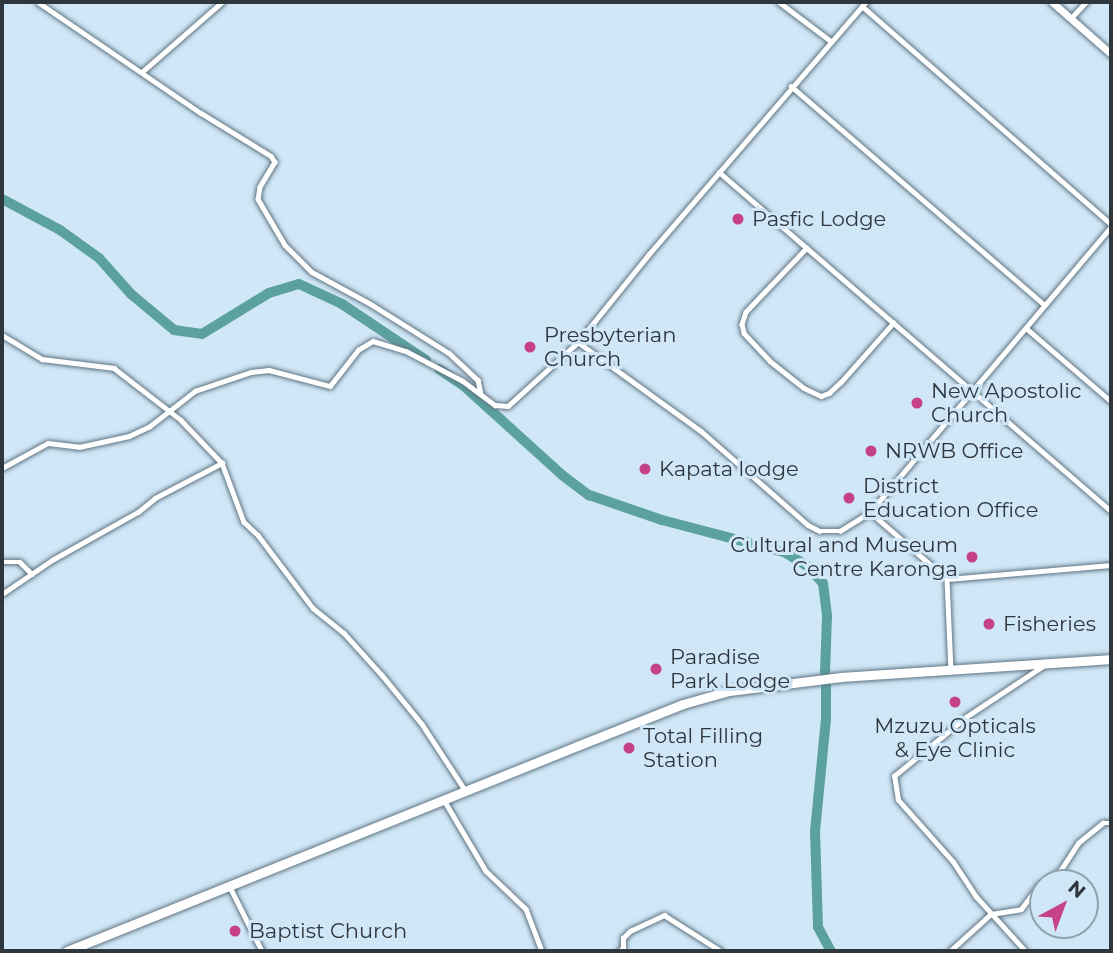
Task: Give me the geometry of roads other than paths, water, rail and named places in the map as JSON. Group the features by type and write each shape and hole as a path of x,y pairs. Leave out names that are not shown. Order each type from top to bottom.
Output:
{"highway":[{"path":"67,951 683,704 741,688 817,679 1111,659"}],"main road":[{"path":"1052,2 1111,54"}],"street":[{"path":"38,2 274,160 272,169 260,187 258,199 278,237 308,269 449,353 474,375 481,385 481,394"},
{"path":"142,72 222,2"},
{"path":"779,2 831,41"},
{"path":"1071,18 1086,2"},
{"path":"2,468 48,443 79,447 130,436 150,426 201,388 261,370 330,386 358,350 373,341 418,357 495,405 508,406 578,342 791,86 864,4 1111,225 870,512 840,531 820,531 808,525 701,431 578,342"},
{"path":"791,86 1045,305"},
{"path":"719,172 1111,511"},
{"path":"807,248 746,312 742,324 744,333 771,361 804,388 821,396 829,393 841,382 893,323"},
{"path":"1026,328 1111,401"},
{"path":"2,335 43,359 114,368 200,437 222,463 244,522 258,535 313,608 344,633 382,676 427,731 466,791"},
{"path":"2,594 116,526 155,498 222,463"},
{"path":"870,512 947,579 1111,565"},
{"path":"2,562 20,562 32,574"},
{"path":"947,579 951,670"},
{"path":"1025,951 991,914 953,862 898,800 894,776 966,717 1044,664"},
{"path":"444,800 486,871 522,902 542,951"},
{"path":"950,951 991,914 1021,909 1039,885 1060,871 1078,843 1103,823 1111,823"},
{"path":"230,887 262,951"},
{"path":"619,951 623,948 623,938 630,931 664,915 721,951"}],"waterway":[{"path":"2,199 60,230 99,258 131,294 174,330 202,334 269,293 299,284 342,304 426,360"},
{"path":"439,369 464,386 562,475 589,495 662,520 784,552 807,566 823,583 827,616 825,672"},
{"path":"826,683 826,719 815,831 818,927 831,951"}],"place":[{"name":"Pasfic Lodge","path":"738,219"},
{"name":"Presbyterian Church","path":"530,347"},
{"name":"New Apostolic Church","path":"917,403"},
{"name":"NRWB Office","path":"871,451"},
{"name":"Kapata lodge","path":"645,469"},
{"name":"District Education Office","path":"849,498"},
{"name":"Cultural and Museum Centre Karonga","path":"972,557"},
{"name":"Fisheries","path":"989,624"},
{"name":"Paradise Park Lodge","path":"656,669"},
{"name":"Mzuzu Opticals & Eye Clinic","path":"955,702"},
{"name":"Total Filling Station","path":"629,748"},
{"name":"Baptist Church","path":"235,931"}]}
